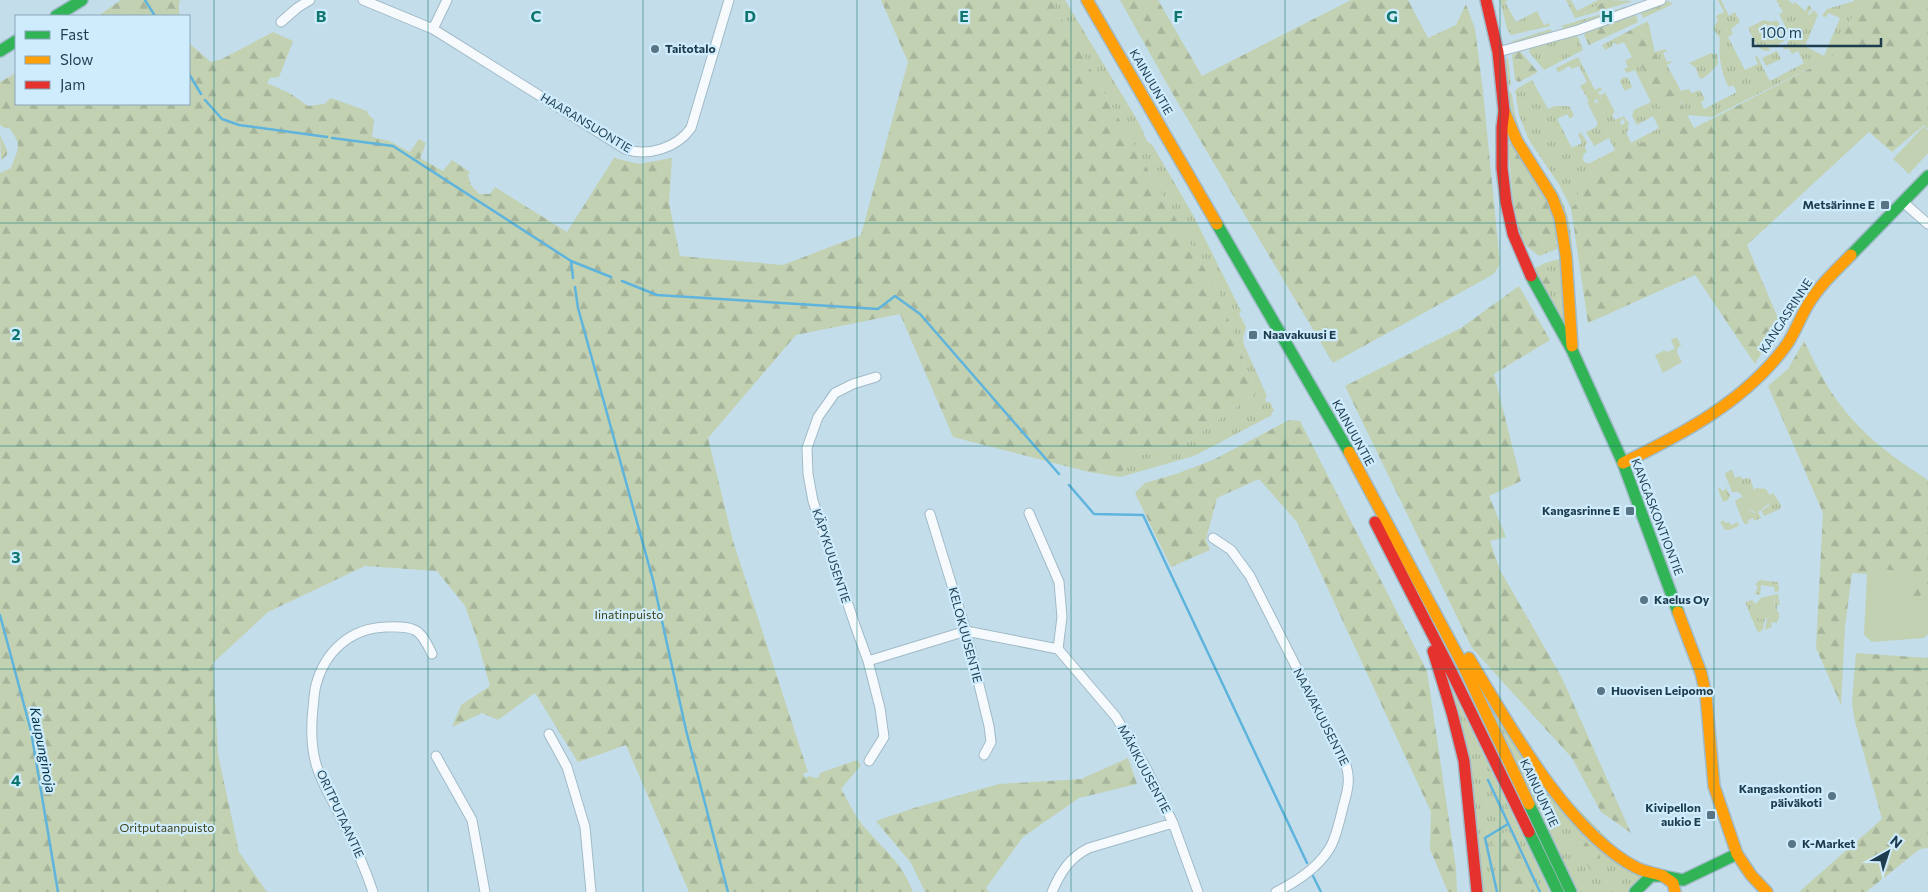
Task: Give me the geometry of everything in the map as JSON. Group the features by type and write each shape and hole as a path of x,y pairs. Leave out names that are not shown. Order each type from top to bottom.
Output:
{"main road":[{"path":"58,15 82,0"},
{"name":"KAINUUNTIE","path":"1076,0 1297,380 1425,608 1463,665 1571,892"},
{"name":"KAINUUNTIE","path":"1087,0 1304,373 1425,608 1558,892"},
{"name":"KANGASKONTIONTIE","path":"1486,0 1498,52 1504,111 1502,168 1506,202 1513,234 1527,269 1572,350 1623,463 1706,695 1714,786 1737,854 1751,875 1767,892"},
{"path":"0,51 15,42"},
{"name":"KANGASKONTIONTIE","path":"1504,111 1517,141 1552,197 1560,218 1566,256 1572,350"},
{"name":"KANGASRINNE","path":"1623,463 1671,440 1714,413 1767,370 1787,345 1809,303 1825,281 1928,176"},
{"path":"1425,608 1462,647 1519,743 1558,796 1597,839 1616,856 1639,870 1683,880"},
{"path":"1425,608 1456,728 1466,776 1472,864 1477,892"},
{"path":"1676,892 1683,880 1737,854"},
{"path":"1635,892 1651,876 1663,876 1673,883 1676,892"}],"street":[{"path":"281,22 310,0"},
{"name":"HAARANSUONTIE","path":"363,0 433,29 625,149 635,153 674,144 681,140 691,128 729,0"},
{"path":"433,29 447,0"},
{"path":"1498,52 1578,30 1662,0"},
{"path":"1903,202 1928,224"},
{"name":"KÄPYKUUSENTIE","path":"869,761 884,737 880,708 868,661 813,501 808,474 807,448 818,417 835,393 853,384 876,377"},
{"path":"868,661 966,631 1058,649 1062,617 1059,582 1029,513"},
{"name":"KELOKUUSENTIE","path":"930,514 966,631 992,742 984,755"},
{"name":"NAAVAKUUSENTIE","path":"1213,538 1231,550 1250,576 1346,765 1349,776 1349,786 1331,847 1317,864 1292,884 1276,892"},
{"name":"ORITPUTAANTIE","path":"373,892 361,857 325,787 316,763 312,730 316,685 327,659 343,642 356,633 374,627 406,626 423,635 432,654"},
{"name":"MÄKIKUUSENTIE","path":"1058,649 1116,717 1145,766 1173,823 1198,892"},
{"path":"549,734 567,767 585,826 591,892"},
{"path":"436,756 472,820 485,892"},
{"path":"1052,892 1066,866 1077,854 1089,848 1173,823"}],"green space":[{"path":"121,0 182,0 179,1 179,15 99,15"},
{"path":"881,0 1051,0 1219,294 1256,393 1183,445 1131,452 1120,477 1089,472 953,437 900,314 796,335 708,438 733,541 808,772 803,774 805,778 810,776 814,778 819,777 820,773 857,760 861,765 841,789 861,823 903,871 913,892 689,892 626,745 578,762 535,693 498,720 482,713 452,727 461,705 490,686 477,639 465,606 437,571 365,566 268,612 213,663 218,754 239,852 267,892 0,892 0,173 11,168 16,156 18,143 9,128 2,127 0,124 0,82 15,74 15,105 190,105 190,44 211,62 222,59 273,32 293,41 279,77 270,78 267,83 291,94 308,106 324,104 331,98 367,111 374,120 372,137 389,141 410,152 419,139 426,143 420,158 443,171 452,160 470,172 468,175 471,185 479,194 490,194 495,187 567,232 614,158 639,164 672,158 669,203 680,256 783,265 861,235 908,62"},
{"path":"1051,0 1065,0 1139,123 1147,141 1153,146 1193,215 1241,311 1239,314 1246,327 1243,338 1244,345 1267,396 1265,398 1266,402 1270,402 1274,411 1271,413 1272,415 1194,456 1120,477 1131,452 1183,445 1256,393 1219,294"},
{"path":"1120,0 1158,0 1202,76 1351,0 1408,0 1428,38 1456,25 1466,4 1475,29 1483,91 1500,264 1494,274 1333,363 1175,98"},
{"path":"1500,0 1508,0 1505,2 1516,22 1537,11 1544,25 1549,23 1550,26 1511,35 1507,29"},
{"path":"1566,0 1571,0 1577,11 1598,0 1608,0 1584,12 1586,15 1575,18"},
{"path":"1608,0 1633,1 1586,15 1584,12"},
{"path":"1718,0 1721,0 1729,16 1735,12 1740,22 1731,29 1733,34 1728,37 1745,70 1758,64 1755,57 1757,56 1770,81 1804,63 1798,51 1792,54 1789,49 1784,49 1783,47 1787,45 1790,36 1779,14 1783,12 1776,0 1788,0 1793,4 1795,2 1805,11 1809,5 1812,9 1808,13 1809,15 1814,10 1818,15 1805,46 1824,56 1840,18 1828,13 1826,17 1822,16 1827,9 1855,1 1854,13 1834,56 1712,117 1687,115 1680,100 1671,105 1652,53 1665,49 1667,51 1663,53 1667,62 1672,62 1667,65 1681,91 1689,89 1691,93 1700,90 1705,99 1701,102 1704,109 1737,92 1733,85 1729,87 1724,76 1720,57 1720,38 1713,29 1718,20 1716,16 1724,12"},
{"path":"1854,0 1928,0 1928,129 1924,125 1892,152 1869,132 1747,245 1780,323 1755,364 1695,275 1588,323 1571,208 1578,202 1578,185 1610,160 1667,130 1664,117 1636,52 1636,45 1628,39 1627,32 1648,21 1655,53 1694,128 1832,57 1854,13"},
{"path":"1668,1 1672,3 1671,5 1643,18 1641,13"},
{"path":"1635,4 1635,6 1564,30 1561,26"},
{"path":"1636,15 1638,22 1589,45 1584,35 1586,31"},
{"path":"1764,20 1771,22 1769,28 1756,33 1752,26"},
{"path":"1777,20 1785,36 1784,41 1772,48 1770,44 1768,45 1770,50 1763,50 1755,42 1748,28 1752,26 1756,33 1769,28 1771,22"},
{"path":"1551,29 1552,33 1515,43 1510,42"},
{"path":"1627,32 1628,39 1636,45 1636,52 1668,130 1571,208 1560,186 1529,140 1519,115 1515,91 1532,80 1548,109 1555,106 1569,106 1574,115 1570,119 1567,114 1557,119 1572,148 1582,143 1578,134 1581,133 1587,142 1585,147 1587,152 1583,154 1584,157 1582,158 1585,163 1587,162 1588,164 1615,150 1609,138 1594,146 1586,132 1596,127 1598,123 1595,118 1604,113 1597,99 1594,100 1596,103 1589,106 1587,102 1589,101 1580,86 1587,82 1579,66 1572,69 1569,66 1558,73 1556,68 1578,57 1595,90 1601,87 1602,90 1598,92 1600,95 1605,93 1605,90 1606,94 1600,97 1607,109 1612,106 1615,112 1612,115 1615,120 1621,117 1621,125 1625,123 1622,117 1624,116 1627,122 1629,121 1629,130 1626,132 1631,143 1659,128 1653,116 1637,125 1632,116 1634,110 1651,102 1635,70 1627,73 1624,69 1628,67 1625,61 1632,57 1624,42 1617,45 1616,43 1612,44 1613,46 1605,50 1602,45"},
{"path":"1575,35 1578,37 1583,50 1544,70 1529,52 1530,48"},
{"path":"1520,51 1538,72 1519,82 1515,80 1512,55"},
{"path":"1777,51 1781,59 1766,66 1762,58"},
{"path":"1711,53 1717,54 1718,64 1701,79 1696,68 1689,63"},
{"path":"1508,57 1511,85 1508,86 1505,62"},
{"path":"1624,77 1628,77 1632,87 1625,91 1620,82"},
{"path":"1510,92 1522,136 1553,184 1564,205 1571,233 1571,252 1525,151 1512,115 1508,93"},
{"path":"1606,94 1614,111 1610,113 1600,97"},
{"path":"1599,102 1604,114 1595,118 1589,106"},
{"path":"1924,126 1928,130 1928,153 1909,174 1893,159"},
{"path":"0,135 7,150 7,155 1,160"},
{"path":"1508,144 1511,144 1537,179 1548,198 1555,218 1557,249 1539,256 1524,244 1514,214"},
{"path":"1563,258 1569,339 1532,270 1545,263"},
{"path":"1551,270 1551,291 1547,290 1538,273"},
{"path":"1519,286 1550,340 1494,374 1521,481 1489,496 1506,537 1490,541 1500,570 1562,678 1631,833 1601,812 1572,758 1472,648 1345,386 1461,328"},
{"path":"1677,337 1681,346 1678,347 1677,353 1682,362 1663,373 1655,355 1665,350 1666,352 1675,349 1671,340"},
{"path":"1804,341 1831,392 1845,411 1866,434 1890,454 1928,480 1928,591 1920,596 1912,596 1909,589 1885,569 1867,574 1852,573 1845,627 1841,705 1816,648 1823,513 1768,386 1788,369"},
{"path":"1289,420 1300,421 1427,671 1456,868 1457,892 1448,892 1430,849 1431,812 1297,522 1259,479 1217,498 1206,540 1210,550 1171,567 1135,493 1145,483 1213,460"},
{"path":"1732,470 1735,478 1740,476 1742,479 1750,478 1754,490 1744,497 1738,492 1732,492 1725,473"},
{"path":"1725,486 1730,495 1728,500 1723,502 1718,489 1720,488 1722,491 1726,489"},
{"path":"1757,488 1766,489 1771,497 1770,503 1757,513 1747,508 1739,512 1735,501"},
{"path":"1773,493 1781,505 1780,509 1764,516 1761,511 1769,506 1771,498 1769,495"},
{"path":"1747,508 1754,513 1758,512 1761,518 1754,521 1753,518 1748,520 1749,523 1744,524 1739,512"},
{"path":"1724,520 1725,523 1729,522 1731,525 1738,522 1739,526 1725,530 1720,522"},
{"path":"1885,569 1906,573 1912,596 1920,596 1928,591 1928,634 1924,638 1872,642 1864,635 1867,574"},
{"path":"1759,580 1778,582 1779,591 1775,592 1774,587 1761,585 1760,595 1755,594 1758,586 1755,585"},
{"path":"1778,594 1780,605 1777,605 1777,611 1779,612 1779,618 1776,624 1775,622 1771,623 1772,627 1765,630 1767,618 1770,618 1775,605 1773,595"},
{"path":"1773,595 1774,614 1770,619 1765,618 1759,621 1754,610 1759,608 1755,605 1761,598"},
{"path":"1752,600 1760,608 1755,610 1765,618 1763,629 1760,632 1757,631 1745,602"},
{"path":"1856,653 1928,658 1928,848 1920,849 1866,892 1799,892 1882,819 1855,722 1852,703"},
{"path":"1444,673 1550,892 1480,892"},
{"path":"1488,706 1515,744 1642,874 1630,892 1577,892"},
{"path":"1128,758 1137,784 1079,798 1023,837 986,888 989,892 925,892 911,863 876,821 914,808 999,784 1081,779"},
{"path":"1508,830 1538,892 1507,892 1498,873 1493,840"},
{"path":"1585,841 1600,857 1595,868 1590,870 1576,842"}],"waterway":[{"path":"145,0 154,15"},
{"path":"190,76 201,94"},
{"path":"205,100 222,119 239,125 327,137"},
{"path":"332,138 393,146 571,261 573,278"},
{"path":"571,261 611,277"},
{"path":"622,281 657,295 878,309 895,296 920,314 1059,474"},
{"path":"575,287 578,308 653,580 686,730 728,892"},
{"path":"1069,485 1094,514 1143,515 1307,863"},
{"name":"Kaupunginoja","path":"0,615 31,731 58,892"},
{"path":"1488,780 1540,892"},
{"path":"1497,892 1485,838 1508,824"},
{"path":"1313,876 1321,892"}],"traffic: fast":[{"path":"58,15 82,0"},
{"path":"0,51 15,42"},
{"path":"1851,255 1928,176"},
{"path":"1217,224 1349,452"},
{"path":"1531,276 1572,350 1623,463 1678,612"},
{"path":"1529,804 1571,892"},
{"path":"1529,832 1558,892"},
{"path":"1635,892 1651,876 1683,880 1737,854"}],"traffic: slow":[{"path":"1087,0 1217,224"},
{"path":"1504,111 1517,141 1552,197 1560,218 1566,256 1572,346"},
{"path":"1623,463 1690,428 1732,400 1751,384 1785,347 1813,296 1851,255"},
{"path":"1349,452 1463,665 1529,804"},
{"path":"1678,612 1701,673 1706,695 1714,786 1737,854 1751,875 1767,892"},
{"path":"1469,658 1521,744 1564,803 1587,830 1612,852 1637,868 1663,876"},
{"path":"1663,876 1673,883 1675,892"}],"traffic: jam":[{"path":"1486,0 1498,52 1504,111 1502,168 1506,202 1513,234 1531,276"},
{"path":"1375,522 1452,673 1529,832"},
{"path":"1433,651 1464,761 1477,892"}],"place":[{"name":"Taitotalo","path":"655,49"},
{"name":"Metsärinne E","path":"1885,205"},
{"name":"Naavakuusi E","path":"1253,335"},
{"name":"Kangasrinne E","path":"1630,511"},
{"name":"Kaelus Oy","path":"1644,600"},
{"name":"Huovisen Leipomo","path":"1601,691"},
{"name":"Kangaskontion päiväkoti","path":"1832,796"},
{"name":"Kivipellon aukio E","path":"1711,815"},
{"name":"K-Market","path":"1792,844"}],"park label":[{"name":"Iinatinpuisto","path":"629,615"},
{"name":"Oritputaanpuisto","path":"167,828"}]}
